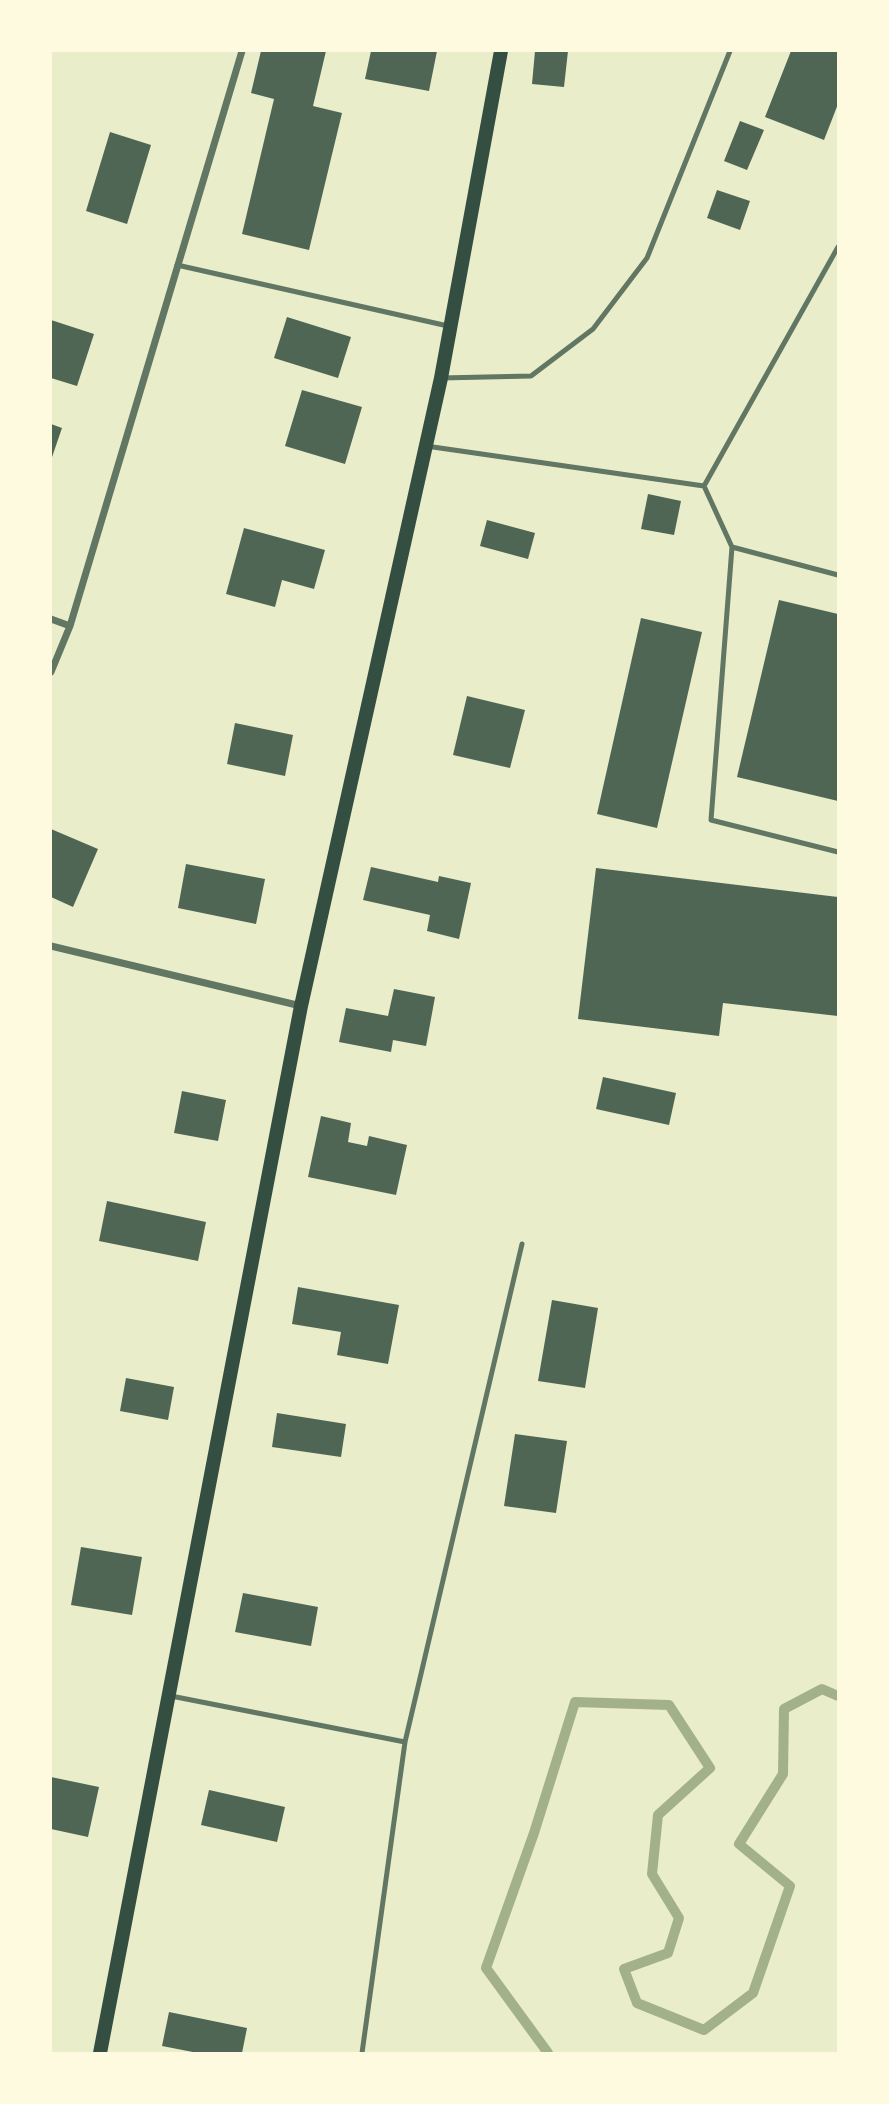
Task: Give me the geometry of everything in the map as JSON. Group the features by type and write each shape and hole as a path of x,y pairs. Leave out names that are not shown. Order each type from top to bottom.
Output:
{"main road":[{"path":"100,2053 301,1006 442,378 501,51"}],"street":[{"path":"51,672 70,626 242,51"},
{"path":"51,619 70,626"},
{"path":"51,946 301,1006"}],"lane":[{"path":"442,378 531,376 593,329 648,258 730,51"},
{"path":"705,486 838,247"},
{"path":"177,265 451,327"},
{"path":"426,446 705,486"},
{"path":"705,486 732,547 711,820 838,852"},
{"path":"732,547 838,575"},
{"path":"362,2053 405,1742 522,1244"},
{"path":"169,1695 405,1742"}],"building":[{"path":"261,51 326,51 313,106 342,113 309,250 242,234 274,99 251,93"},
{"path":"371,51 437,51 429,91 365,79"},
{"path":"535,51 568,51 564,87 532,84"},
{"path":"791,51 838,51 838,104 824,140 765,117"},
{"path":"740,121 764,130 747,170 724,161"},
{"path":"110,132 151,145 127,224 86,211"},
{"path":"717,190 750,201 740,230 707,218"},
{"path":"287,317 351,337 338,378 274,358"},
{"path":"51,320 94,334 77,386 51,378"},
{"path":"302,390 362,407 345,464 285,446"},
{"path":"51,424 62,428 51,460"},
{"path":"648,494 681,501 674,535 641,529"},
{"path":"487,520 535,533 528,559 480,546"},
{"path":"244,528 325,550 314,589 282,580 275,607 226,594"},
{"path":"779,600 838,614 838,801 737,777"},
{"path":"641,618 702,632 657,828 597,814"},
{"path":"467,696 525,710 510,768 453,755"},
{"path":"235,723 293,735 285,776 227,764"},
{"path":"51,829 98,849 73,907 51,897"},
{"path":"186,864 265,879 256,924 178,908"},
{"path":"371,867 438,882 439,876 471,883 459,939 427,931 430,915 363,900"},
{"path":"596,868 838,897 838,1016 723,1003 719,1036 578,1019"},
{"path":"394,989 435,997 426,1046 393,1040 391,1052 339,1042 346,1008 388,1016"},
{"path":"603,1077 676,1093 669,1125 596,1109"},
{"path":"182,1091 226,1100 218,1141 174,1133"},
{"path":"321,1116 351,1123 348,1142 367,1146 369,1136 407,1145 396,1195 308,1177"},
{"path":"107,1201 206,1222 198,1261 99,1241"},
{"path":"298,1287 399,1305 388,1364 337,1355 341,1332 292,1324"},
{"path":"552,1300 598,1308 585,1388 538,1381"},
{"path":"126,1378 174,1387 168,1420 120,1411"},
{"path":"277,1413 346,1424 341,1457 272,1447"},
{"path":"515,1434 567,1441 556,1513 504,1506"},
{"path":"81,1547 142,1557 132,1615 71,1605"},
{"path":"243,1593 318,1607 311,1646 235,1632"},
{"path":"51,1777 99,1787 88,1837 51,1829"},
{"path":"209,1790 285,1807 277,1842 201,1825"},
{"path":"169,2012 247,2028 242,2053 198,2053 162,2046"}],"waterway":[{"path":"548,2053 486,1968 534,1833 575,1702 669,1705 710,1768 658,1815 652,1874 679,1918 668,1953 624,1969 637,2003 704,2030 753,1993 790,1886 739,1844 783,1774 784,1709 822,1689 838,1696"}]}
